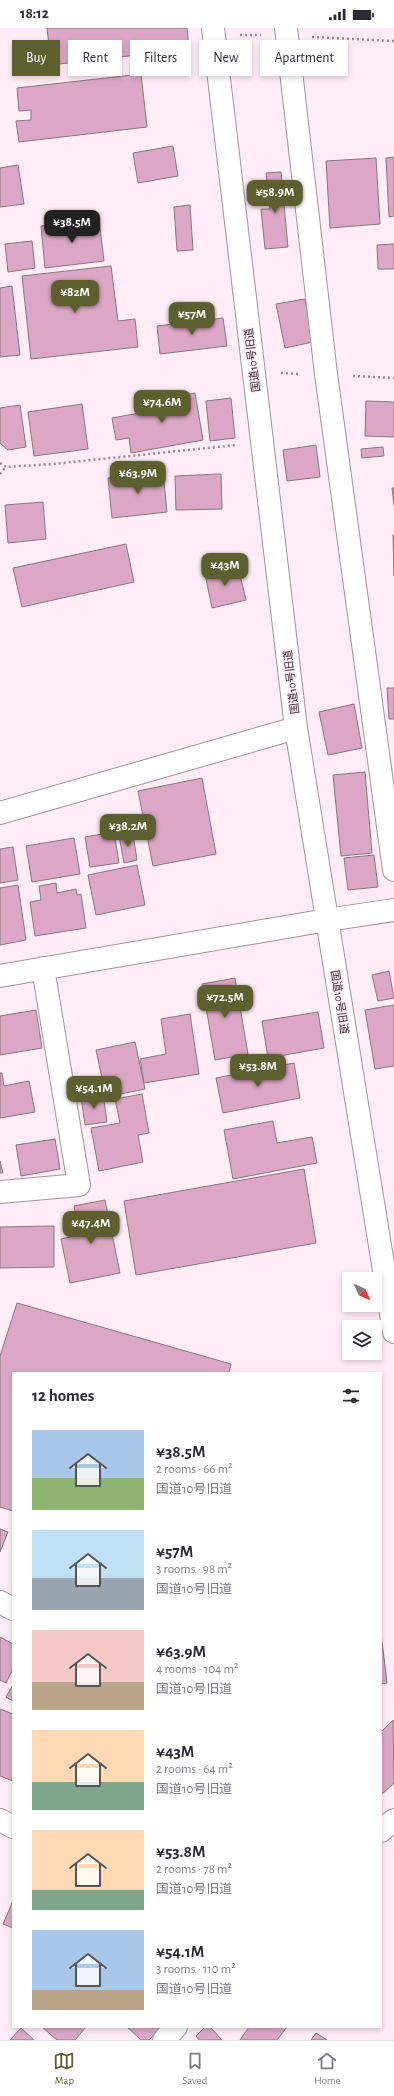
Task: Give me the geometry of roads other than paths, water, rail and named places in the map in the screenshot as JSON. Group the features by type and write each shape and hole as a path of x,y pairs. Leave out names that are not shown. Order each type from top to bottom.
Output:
{"street":[{"name":"国道10号旧道","path":"213,28 296,728 394,1332"},
{"path":"286,28 326,374 394,870"},
{"path":"0,813 296,728"},
{"path":"0,976 326,920 394,910"},
{"path":"0,1192 79,1186 43,968"},
{"path":"0,1602 12,1608"},
{"path":"0,1820 12,1826"},
{"path":"382,1830 394,1820"},
{"path":"164,2040 175,2028"}]}
